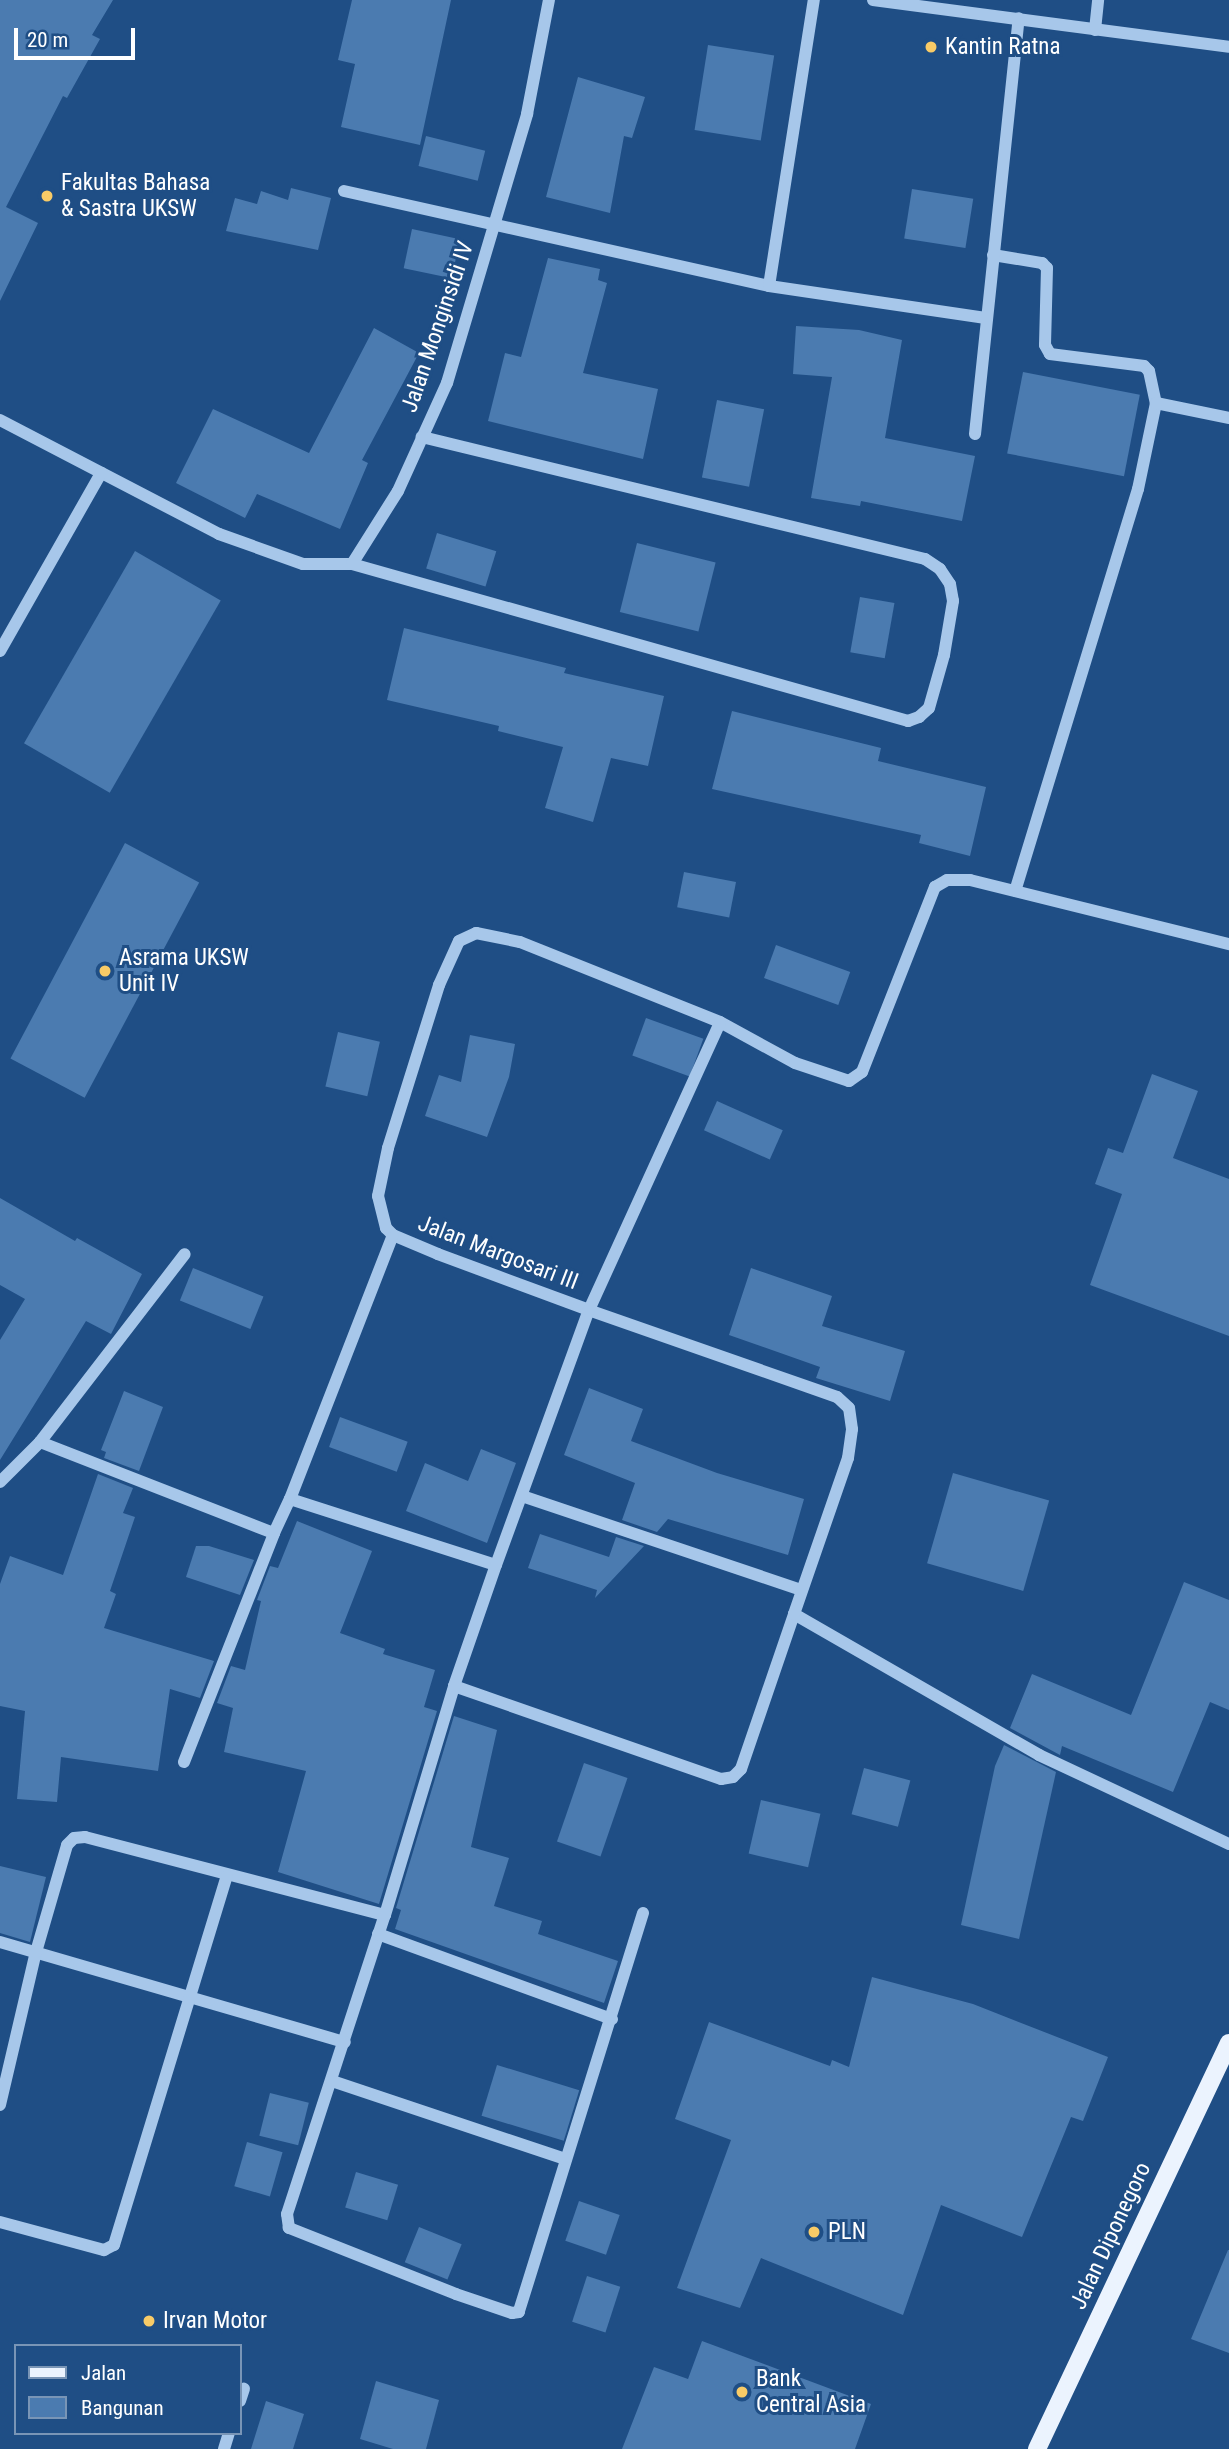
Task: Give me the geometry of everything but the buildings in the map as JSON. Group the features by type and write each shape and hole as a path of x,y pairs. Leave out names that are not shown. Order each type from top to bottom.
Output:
{"main road":[{"name":"Jalan Diponegoro","path":"1037,2449 1229,2043"}],"street":[{"name":"Jalan Monginsidi IV","path":"352,564 398,491 446,383 527,114 549,0"},
{"path":"769,286 814,0"},
{"path":"873,0 1229,47"},
{"path":"1095,30 1098,0"},
{"path":"975,434 1019,18"},
{"path":"344,191 769,286 986,318"},
{"path":"993,255 1042,263 1046,268 1045,345 1050,354 1144,366 1149,371 1156,403 1138,489 1015,891"},
{"path":"1156,403 1229,418"},
{"path":"0,420 219,534 282,558 303,564 352,564 908,721 929,708 944,655 953,601 945,576 925,559 422,437"},
{"path":"0,651 101,473"},
{"path":"184,1762 393,1235 386,1228 381,1214 378,1196 380,1181 439,985 459,942 476,933 520,942 720,1022 795,1063 840,1079 854,1080 862,1072 935,887 958,878 1229,944"},
{"path":"643,1913 520,2310 512,2313 289,2228 287,2214 386,1915 454,1686 496,1565 589,1310 720,1022"},
{"name":"Jalan Margosari III","path":"393,1235 589,1310 837,1397 849,1408 852,1429 848,1458 741,1769 728,1779 454,1686"},
{"path":"0,1482 40,1442 185,1254"},
{"path":"40,1442 274,1533"},
{"path":"522,1496 802,1590"},
{"path":"290,1499 496,1565"},
{"path":"794,1614 1039,1755 1229,1844"},
{"path":"0,2105 36,1952 67,1845 74,1838 85,1837 386,1915"},
{"path":"0,2222 104,2250 114,2245 228,1876"},
{"path":"378,1934 612,2019"},
{"path":"0,1942 345,2042"},
{"path":"332,2081 565,2159"}],"place":[{"name":"Kantin Ratna","path":"931,47"},
{"name":"Fakultas Bahasa & Sastra UKSW","path":"47,196"},
{"name":"Asrama UKSW Unit IV","path":"105,971"},
{"name":"PLN","path":"814,2232"},
{"name":"Irvan Motor","path":"149,2321"},
{"name":"Bank Central Asia","path":"742,2392"}]}
